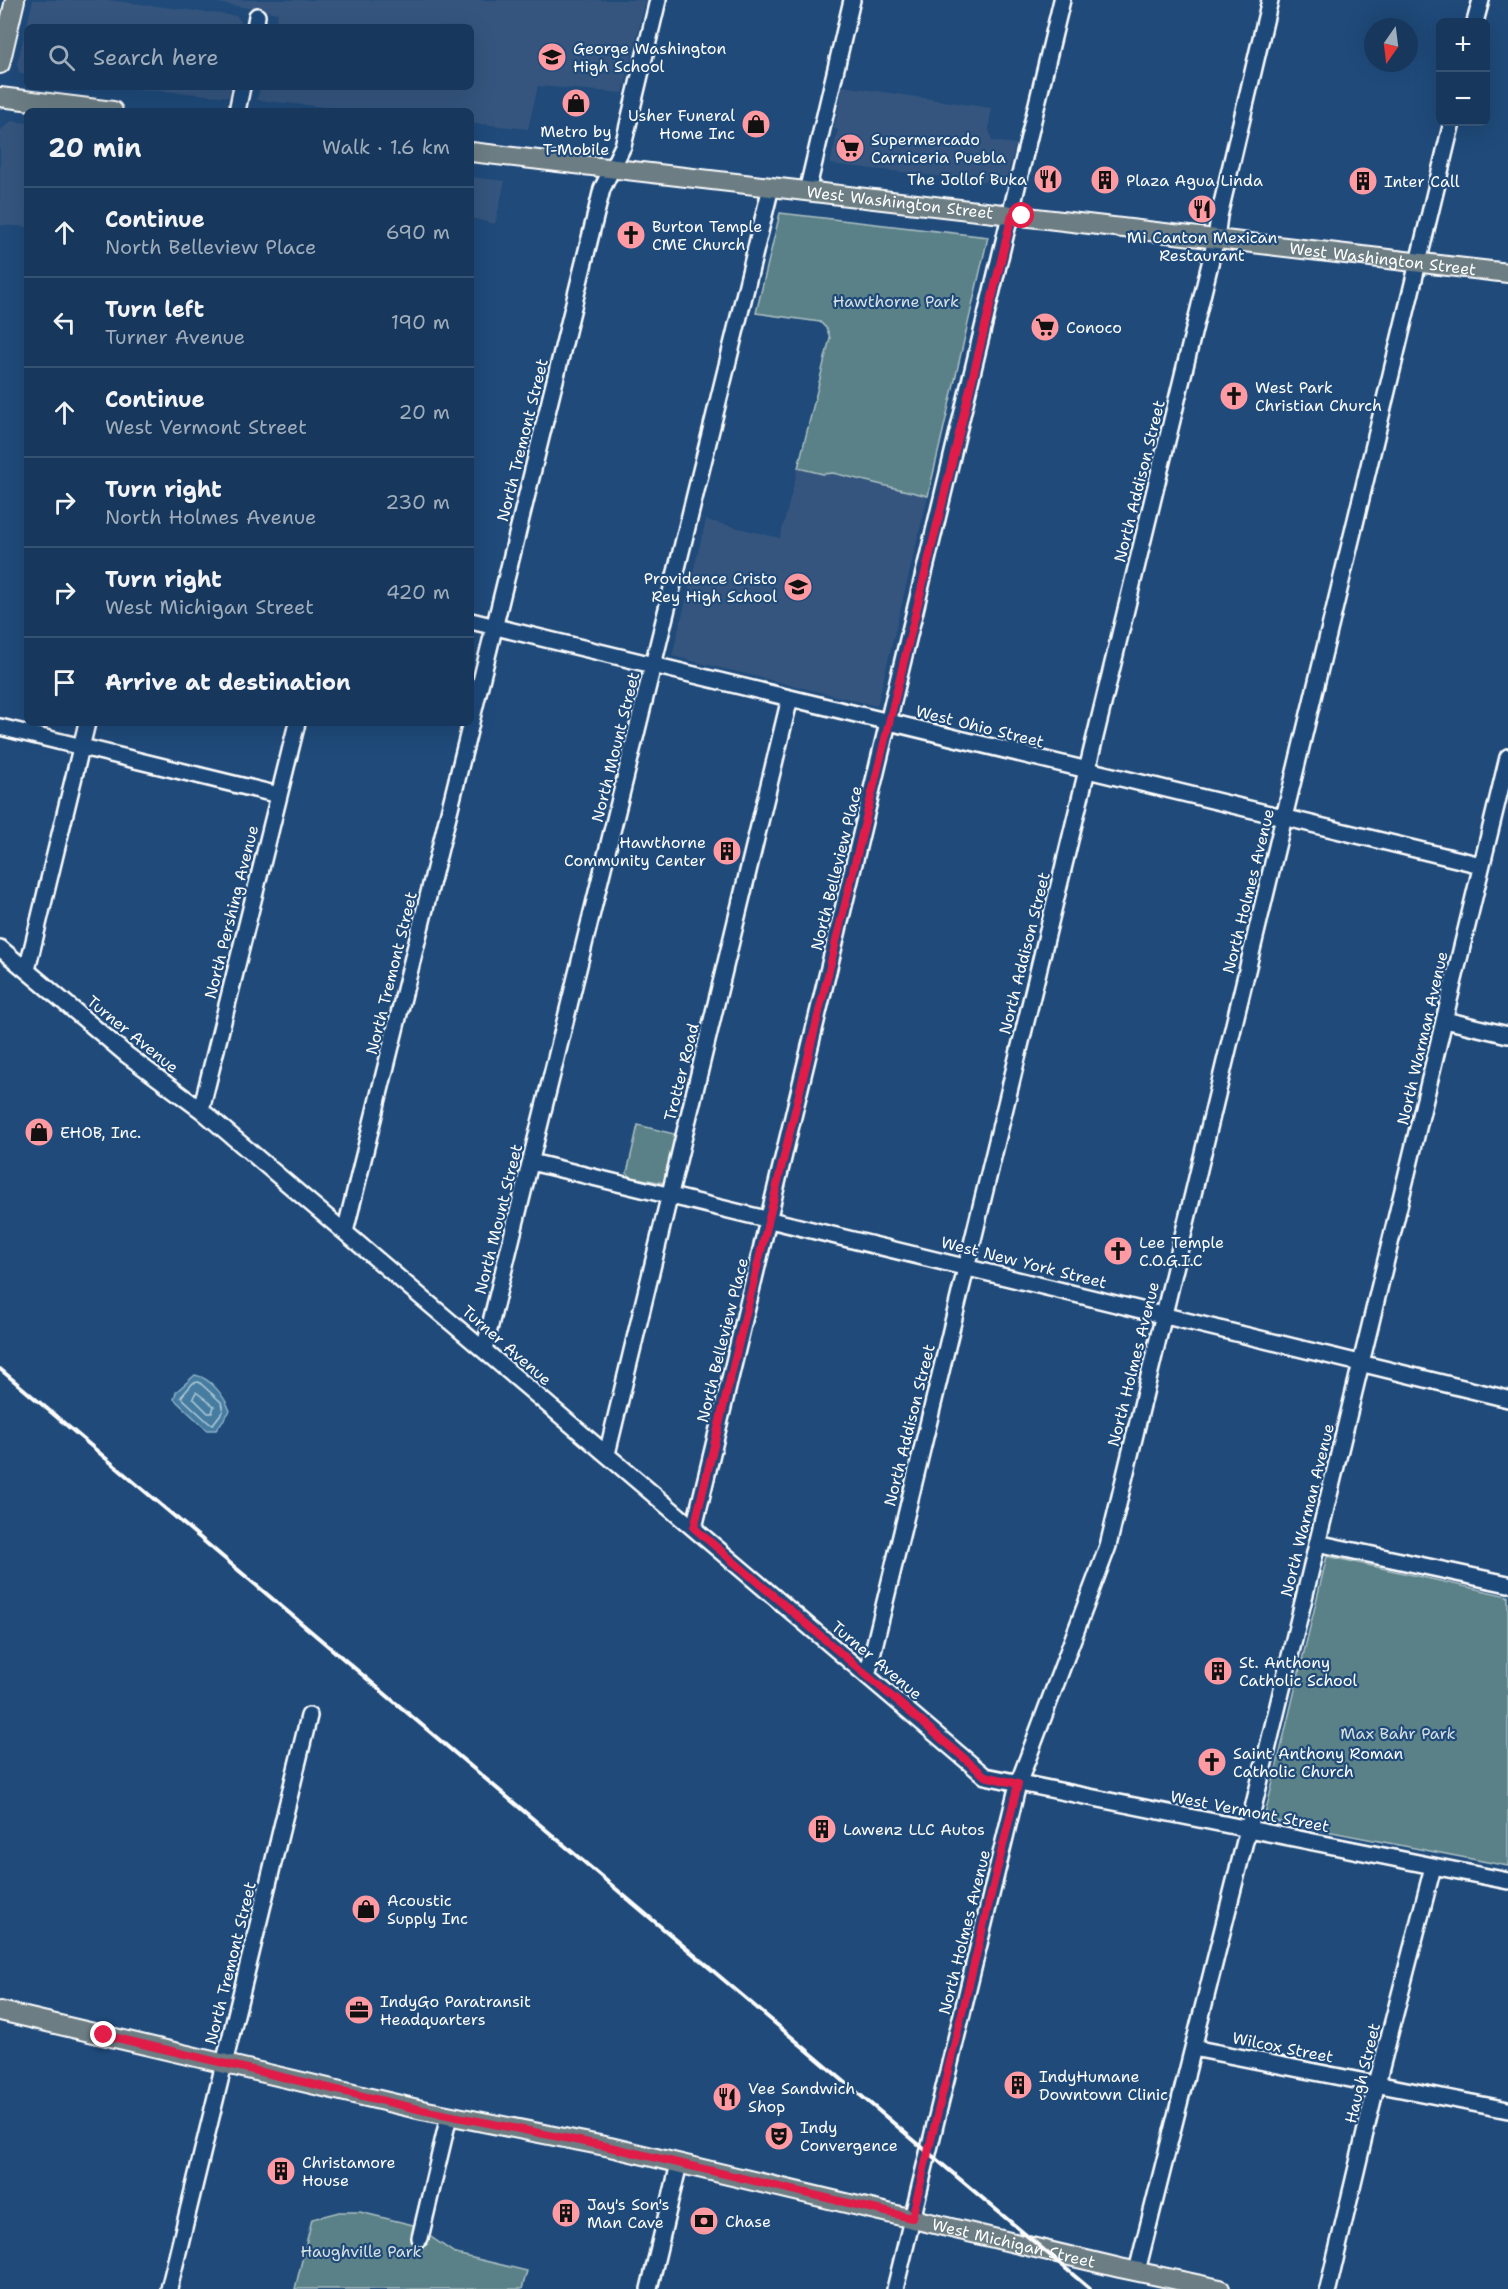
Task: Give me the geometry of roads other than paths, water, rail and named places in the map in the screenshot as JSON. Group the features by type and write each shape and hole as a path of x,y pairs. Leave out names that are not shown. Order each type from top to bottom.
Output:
{"main road":[{"path":"0,64 15,0"},
{"path":"0,98 87,108"},
{"name":"West Washington Street","path":"474,152 1508,273"},
{"name":"West Michigan Street","path":"0,2011 449,2116 679,2164 1220,2289"}],"street":[{"name":"North Tremont Street","path":"474,711 602,189 623,146 658,0"},
{"path":"807,192 852,0"},
{"name":"North Belleview Place","path":"694,1528 890,722 1062,0"},
{"name":"North Addison Street","path":"867,1676 1216,239 1219,216 1270,0"},
{"path":"1476,18 1481,0"},
{"path":"238,108 241,90"},
{"name":"North Holmes Avenue","path":"895,2289 1018,1784 1104,1559 1451,126"},
{"name":"North Mount Street","path":"484,1350 771,187"},
{"name":"West Ohio Street","path":"474,622 1481,866"},
{"name":"Trotter Road","path":"607,1454 790,698"},
{"path":"27,970 86,726"},
{"name":"North Pershing Avenue","path":"201,1110 296,726"},
{"name":"North Tremont Street","path":"345,1232 470,726"},
{"path":"0,727 279,795"},
{"name":"North Warman Avenue","path":"1137,2271 1248,1829 1508,757"},
{"name":"Turner Avenue","path":"0,948 127,1055 201,1110 985,1776"},
{"path":"1445,1020 1508,1035"},
{"name":"West New York Street","path":"531,1162 1508,1399"},
{"path":"1317,1544 1508,1584"},
{"name":"North Tremont Street","path":"169,2289 309,1716"},
{"name":"West Vermont Street","path":"985,1776 1508,1881"},
{"name":"Haugh Street","path":"1328,2289 1377,2084 1433,1867"},
{"name":"Wilcox Street","path":"1193,2048 1508,2110"},
{"path":"420,2238 449,2116"},
{"path":"649,2289 679,2164"}],"water":[{"path":"195,1375 207,1380 217,1389 230,1411 216,1430 207,1430 174,1399 176,1392"}],"railway":[{"path":"0,1369 1090,2289"}],"place":[{"name":"George Washington High School","path":"552,57"},
{"name":"Metro by T-Mobile","path":"576,103"},
{"name":"Usher Funeral Home Inc","path":"756,124"},
{"name":"Supermercado Carniceria Puebla","path":"850,148"},
{"name":"The Jollof Buka","path":"1048,179"},
{"name":"Plaza Agua Linda","path":"1105,180"},
{"name":"Inter Call","path":"1363,181"},
{"name":"Mi Canton Mexican Restaurant","path":"1202,209"},
{"name":"Burton Temple CME Church","path":"631,235"},
{"name":"Conoco","path":"1045,327"},
{"name":"West Park Christian Church","path":"1234,396"},
{"name":"Providence Cristo Rey High School","path":"798,587"},
{"name":"Hawthorne Community Center","path":"727,851"},
{"name":"EHOB, Inc.","path":"39,1132"},
{"name":"Lee Temple C.O.G.I.C","path":"1118,1251"},
{"name":"St. Anthony Catholic School","path":"1218,1671"},
{"name":"Saint Anthony Roman Catholic Church","path":"1212,1762"},
{"name":"Lawenz LLC Autos","path":"822,1829"},
{"name":"Acoustic Supply Inc","path":"366,1909"},
{"name":"IndyGo Paratransit Headquarters","path":"359,2010"},
{"name":"IndyHumane Downtown Clinic","path":"1018,2085"},
{"name":"Vee Sandwich Shop","path":"727,2097"},
{"name":"Indy Convergence","path":"779,2136"},
{"name":"Christamore House","path":"281,2171"},
{"name":"Jay's Son's Man Cave","path":"566,2213"},
{"name":"Chase","path":"704,2221"}],"park label":[{"name":"Hawthorne Park","path":"896,301"},
{"name":"Max Bahr Park","path":"1398,1733"},
{"name":"Haughville Park","path":"361,2251"}]}
